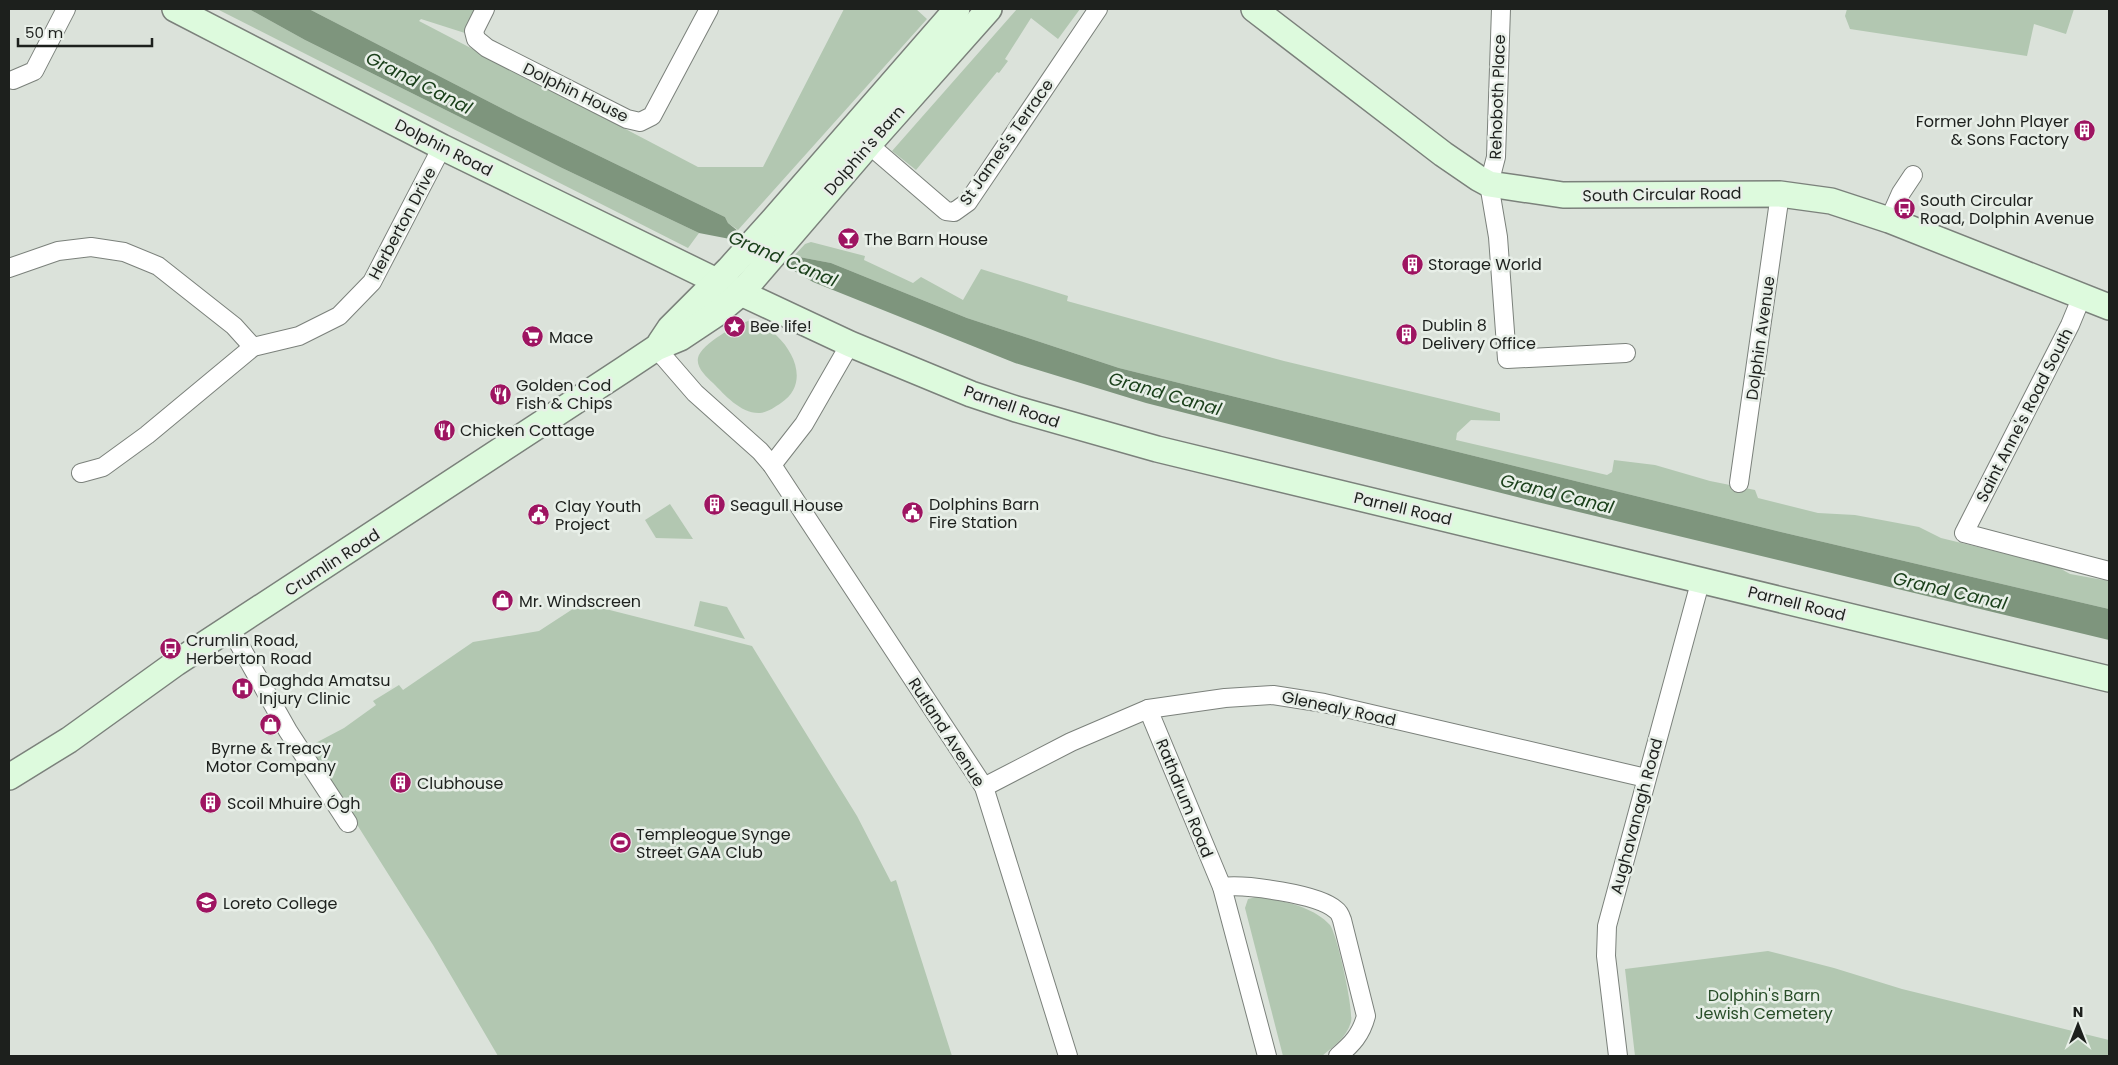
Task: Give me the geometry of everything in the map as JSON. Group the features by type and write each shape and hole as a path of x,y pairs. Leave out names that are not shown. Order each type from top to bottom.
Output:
{"main road":[{"name":"Dolphin Road","path":"175,9 442,147 723,275"},
{"name":"Dolphin's Barn","path":"723,275 782,227 860,137 957,9"},
{"name":"Dolphin's Barn","path":"860,137 989,9"},
{"name":"South Circular Road","path":"1254,9 1443,154 1490,184 1563,195 1780,194 1831,201 1889,220 2109,307"},
{"name":"Dolphin's Barn","path":"748,286 782,227"},
{"name":"Parnell Road","path":"723,275 748,286 850,344 971,394 1048,419 1157,449 2109,679"},
{"name":"Crumlin Road","path":"656,348 670,328 723,275"},
{"name":"Crumlin Road","path":"9,777 69,740 176,663 656,348 680,338 716,314 748,286"}],"street":[{"path":"14,80 34,71 66,9"},
{"name":"Dolphin House","path":"486,9 474,31 476,40 487,48 627,119 640,122 652,116 709,9"},
{"name":"St James's Terrace","path":"860,137 946,212 954,212 968,202 1098,9"},
{"name":"Rehoboth Place","path":"1490,184 1496,157 1501,9"},
{"name":"Herberton Drive","path":"81,473 104,467 147,435 253,347 299,336 339,316 372,282 442,147"},
{"path":"1889,220 1913,175"},
{"path":"1490,184 1498,237 1507,359 1626,353"},
{"name":"Dolphin Avenue","path":"1739,483 1780,194"},
{"path":"9,268 58,251 91,247 124,252 158,266 234,326 253,347"},
{"name":"Saint Anne's Road South","path":"2082,296 2070,325 1964,533 2109,571"},
{"path":"772,465 804,424 850,344"},
{"name":"Rutland Avenue","path":"656,348 695,393 760,451 772,465 984,787 1068,1056"},
{"name":"Aughavanagh Road","path":"1618,1056 1606,956 1607,926 1701,580"},
{"path":"230,628 288,731 348,823"},
{"name":"Glenealy Road","path":"984,787 1071,742 1148,709 1225,698 1273,695 1324,703 1646,778"},
{"name":"Rathdrum Road","path":"1148,709 1222,887 1267,1056"},
{"path":"1222,887 1236,885 1278,892 1323,902 1337,910 1342,920 1366,1016 1363,1028 1355,1042 1338,1056"}],"green space":[{"path":"217,9 249,9 305,40 562,168 699,233 688,248"},
{"path":"309,9 480,9 468,34 421,19 419,21 698,167 763,167 844,9 916,9 927,19 738,230 728,223 725,217 517,116"},
{"path":"1017,9 1080,9 1058,39 1031,18 1005,59 1008,61 999,73 997,72 916,170 892,151"},
{"path":"1847,9 2074,9 2066,34 2034,24 2027,56 1850,29 1845,16"},
{"path":"811,242 865,256 864,260 913,283 921,277 963,300 981,269 1068,296 1067,301 1284,361 1500,413 1500,421 1471,420 1457,433 1456,440 1607,475 1612,472 1614,460 1655,465 1710,481 1755,490 1758,498 1818,513 1855,515 1919,527 1941,538 2056,566 2070,574 2109,581 2109,609 1781,532 1119,368 967,318 831,263 794,256 805,244"},
{"path":"752,320 766,326 784,343 794,360 797,379 789,396 774,408 760,413 746,410 734,403 705,375 700,369 698,362 700,353 705,347 730,329"},
{"path":"670,504 693,539 656,538 645,520"},
{"path":"700,601 727,607 745,639 694,626"},
{"name":"Templeogue Synge Street GAA Club","path":"582,603 752,646 857,816 891,882 896,880 952,1056 498,1056 433,945 308,747 344,728 376,705 373,701 399,685 403,690 473,642 539,631"},
{"path":"1256,897 1286,902 1306,909 1323,918 1333,931 1348,988 1351,1022 1343,1037 1322,1056 1283,1056 1245,908 1248,899"},
{"name":"Dolphin's Barn Jewish Cemetery","path":"1768,951 1834,968 1902,989 2109,1040 2109,1056 1635,1056 1625,969"}],"water":[{"name":"Grand Canal","path":"249,9 309,9 517,116 725,217 728,223 738,231 794,256 831,263 967,318 1119,368 1781,532 2109,609 2109,640 1529,500 1146,403 1015,363 813,282 786,266 730,239 699,233 562,168 305,40"}],"place":[{"name":"Former John Player & Sons Factory","path":"2085,130"},
{"name":"South Circular Road, Dolphin Avenue","path":"1904,209"},
{"name":"The Barn House","path":"848,239"},
{"name":"Storage World","path":"1412,264"},
{"name":"Bee life!","path":"734,326"},
{"name":"Dublin 8 Delivery Office","path":"1406,334"},
{"name":"Mace","path":"533,337"},
{"name":"Golden Cod Fish & Chips","path":"500,394"},
{"name":"Chicken Cottage","path":"444,430"},
{"name":"Seagull House","path":"714,505"},
{"name":"Dolphins Barn Fire Station","path":"913,513"},
{"name":"Clay Youth Project","path":"539,515"},
{"name":"Mr. Windscreen","path":"503,601"},
{"name":"Crumlin Road, Herberton Road","path":"170,649"},
{"name":"Daghda Amatsu Injury Clinic","path":"243,689"},
{"name":"Byrne & Treacy Motor Company","path":"271,724"},
{"name":"Clubhouse","path":"401,783"},
{"name":"Scoil Mhuire Ógh","path":"211,803"},
{"name":"Templeogue Synge Street GAA Club","path":"620,843"},
{"name":"Loreto College","path":"207,903"}]}
